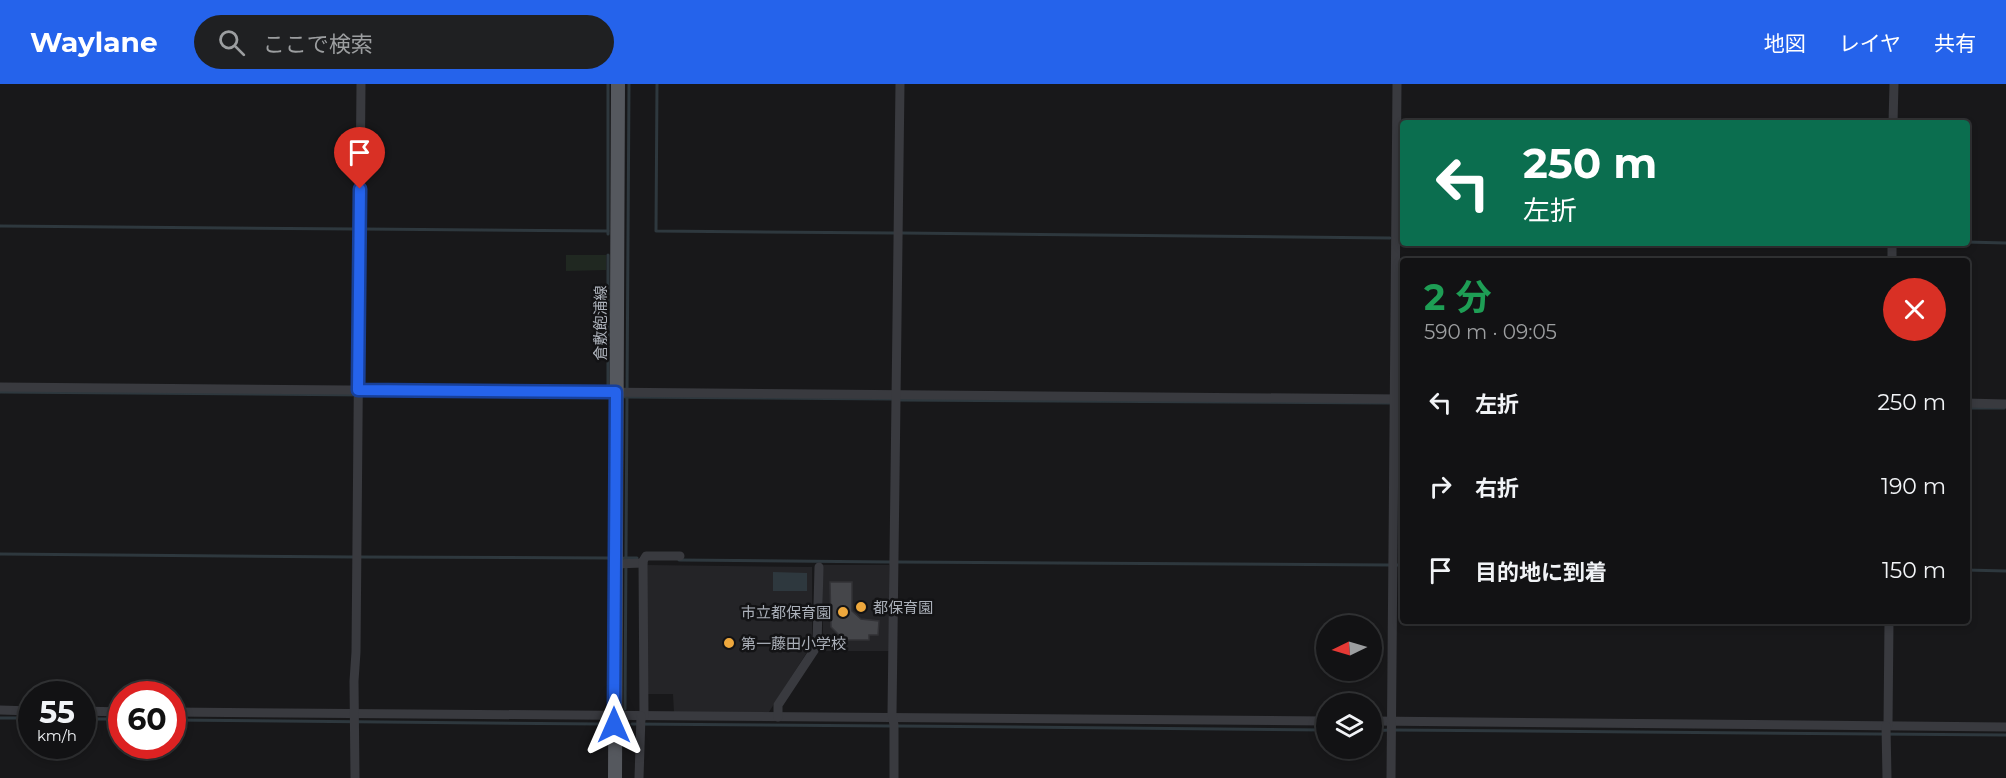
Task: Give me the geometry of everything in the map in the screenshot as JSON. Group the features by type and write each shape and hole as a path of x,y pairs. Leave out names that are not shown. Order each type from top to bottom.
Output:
{"main road":[{"name":"倉敷飽浦線","path":"615,778 614,716 623,564 624,392 618,84"}],"street":[{"path":"355,778 361,84"},
{"path":"894,778 900,84"},
{"path":"1391,778 1398,399 1397,84"},
{"path":"1893,120 1894,84"},
{"path":"0,387 358,393 624,392 1398,399"},
{"path":"1970,403 2006,404"},
{"path":"639,778 643,563 646,556 680,556"},
{"path":"623,564 643,563"},
{"path":"778,717 778,705 817,646 819,567"},
{"path":"1887,778 1889,624"},
{"path":"0,710 18,711"},
{"path":"186,713 354,719 614,716 641,720 778,717 1316,721"},
{"path":"1382,721 1887,730 2006,727"}],"shaded area":[{"path":"566,255 606,255 606,270 566,271"},
{"name":"第一藤田小学校","path":"647,565 812,567 812,636 809,649 769,712 674,712 673,694 646,694"},
{"path":"823,565 889,565 889,651 823,651"},
{"path":"773,572 807,573 807,591 773,591"}],"building":[{"name":"市立都保育園","path":"830,582 852,582 852,611 861,619 879,621 878,635 869,635 869,640 844,640 831,627"}],"waterway":[{"path":"608,84 608,234"},
{"path":"625,709 629,84"},
{"path":"657,84 656,231 894,233"},
{"path":"0,226 356,229"},
{"path":"363,229 608,231"},
{"path":"902,233 1390,238"},
{"path":"1970,242 2006,243"},
{"path":"608,255 608,388"},
{"path":"0,392 607,397"},
{"path":"625,397 893,399"},
{"path":"900,400 1391,403"},
{"path":"1970,408 2004,408"},
{"path":"0,554 354,557"},
{"path":"361,557 609,558"},
{"path":"624,558 637,558"},
{"path":"679,560 890,562"},
{"path":"898,562 1390,565"},
{"path":"1395,565 1400,565"},
{"path":"1970,570 2006,571"},
{"path":"0,718 18,718"},
{"path":"96,719 108,719"},
{"path":"186,720 601,724"},
{"path":"632,724 891,726"},
{"path":"898,726 1316,730"},
{"path":"1382,730 1389,730"},
{"path":"1394,730 2006,735"}],"place":[{"name":"都保育園","path":"861,607"},
{"name":"市立都保育園","path":"843,612"},
{"name":"第一藤田小学校","path":"729,643"}],"route":[{"path":"360,189 358,390 616,392 614,725"}]}
